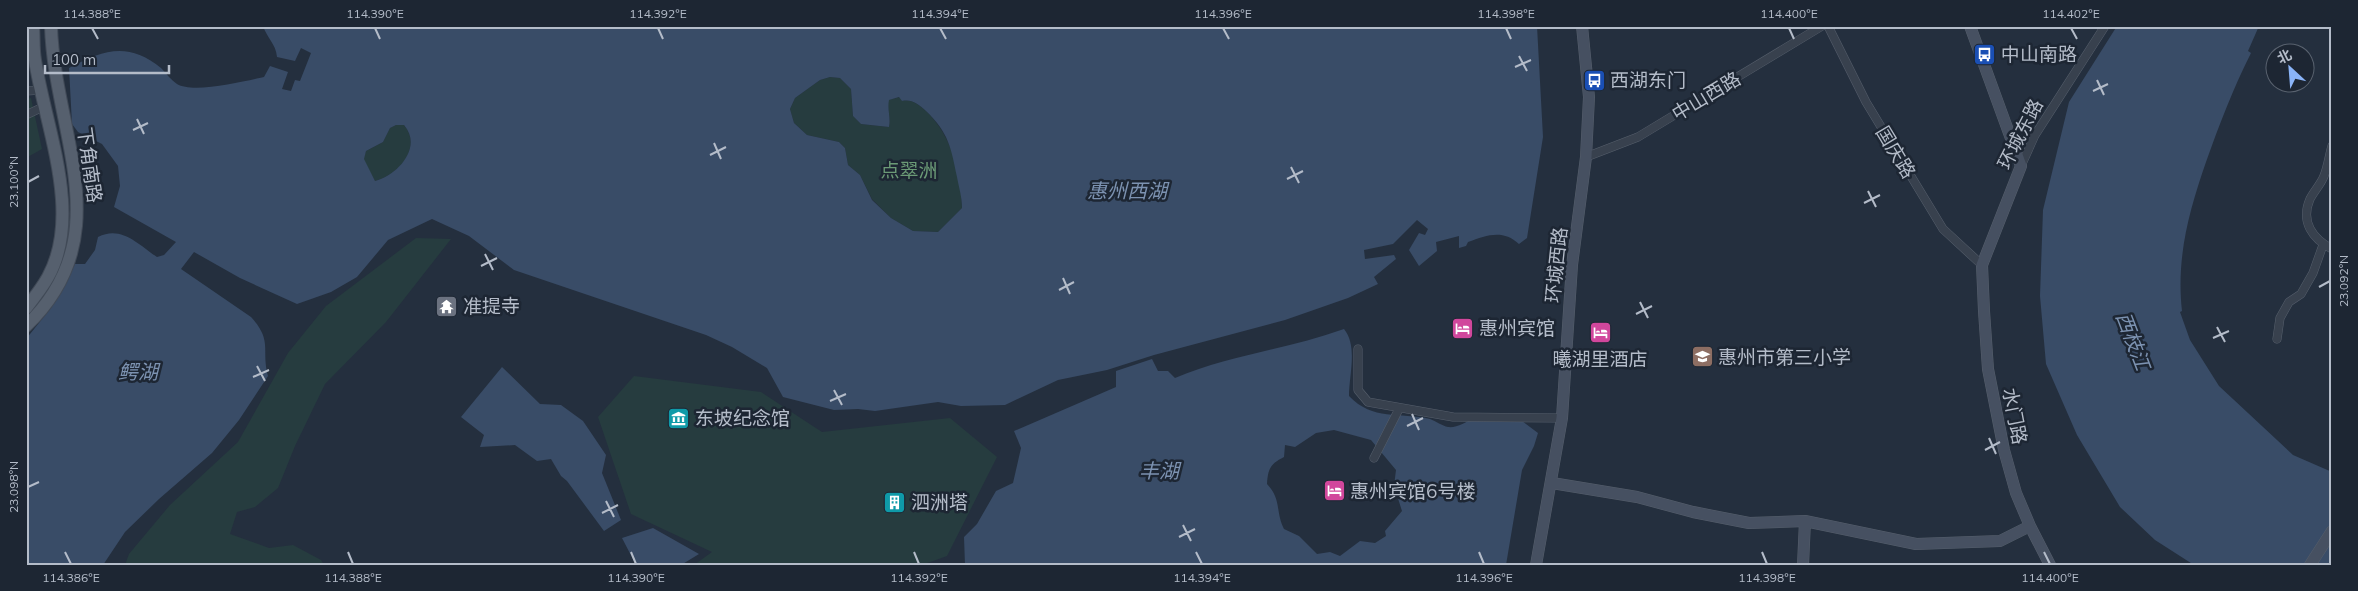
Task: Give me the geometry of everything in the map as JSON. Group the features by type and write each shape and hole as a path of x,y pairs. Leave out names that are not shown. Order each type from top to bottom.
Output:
{"main road":[{"name":"下角南路","path":"26,308 49,276 60,233 61,185 34,59 33,26"},
{"name":"下角南路","path":"26,326 58,287 70,258 77,232 78,200 52,59 51,26"}],"street":[{"name":"环城西路","path":"1536,565 1562,418 1572,265 1586,157 1589,97 1582,26"},
{"name":"中山西路","path":"1586,157 1638,137 1822,26"},
{"name":"国庆路","path":"1828,26 1866,102 1943,229 1982,265"},
{"path":"1970,26 2021,166"},
{"name":"环城东路","path":"1982,265 2035,135 2105,26"},
{"path":"26,91 41,90"},
{"path":"26,115 45,106"},
{"path":"2332,146 2324,177 2310,200 2307,214 2308,227 2323,245 2332,250"},
{"path":"2277,339 2280,318 2289,302 2301,294 2313,273 2323,245"},
{"name":"水门路","path":"1982,265 1988,369 2004,450 2016,493 2050,565"},
{"path":"1358,349 1358,390 1368,402 1399,409 1453,417 1562,418"},
{"path":"1374,458 1399,409"},
{"path":"1552,483 1637,497 1693,512 1749,523 1805,521 1916,544 2000,541 2030,526"},
{"path":"1803,565 1805,521"},
{"path":"2310,565 2332,531"}],"green space":[{"name":"点翠洲","path":"830,77 840,78 851,89 853,116 861,124 889,127 888,100 900,97 902,101 912,101 918,104 935,121 949,143 960,182 962,208 938,232 913,231 891,218 872,199 860,175 848,165 845,148 839,142 807,135 794,123 790,109 795,98 820,80"},
{"path":"31,98 42,149 26,158 26,99"},
{"path":"396,125 404,125 409,134 411,143 409,151 399,167 384,178 375,181 363,159 366,151 383,142 390,128"},
{"path":"416,238 451,239 386,322 325,384 295,446 278,488 255,507 237,512 230,534 269,548 293,545 321,560 324,565 125,565 129,554 170,505 238,442 288,353 326,306"},
{"path":"634,376 761,392 822,432 950,418 997,457 947,556 922,565 694,565 712,552 631,514 598,417"}],"water":[{"name":"惠州西湖","path":"263,26 1537,26 1543,137 1527,238 1519,244 1507,236 1495,235 1468,242 1466,246 1459,248 1459,236 1436,242 1437,251 1419,266 1409,250 1419,233 1425,235 1428,229 1417,220 1393,244 1364,250 1365,259 1394,255 1396,259 1374,277 1378,284 1348,298 1285,320 1154,355 1107,370 1058,380 1005,405 961,406 938,402 875,411 858,409 834,410 783,397 767,368 732,347 706,335 514,270 469,236 432,219 388,240 357,277 331,292 297,304 240,278 194,252 181,269 251,317 258,325 264,339 268,376 239,420 212,453 159,499 125,532 103,565 26,565 26,339 51,308 75,264 85,264 95,250 98,237 114,233 122,235 136,242 157,257 164,255 176,242 114,207 120,186 118,166 102,144 78,132 72,124 69,68 104,53 126,51 149,60 161,68 177,84 185,87 220,86 264,77 270,66 288,72 282,89 291,91 295,80 300,81 311,53 301,48 295,61 277,57 275,48","holes":["830,77 840,78 851,89 853,116 861,124 889,127 889,100 899,97 902,101 912,101 920,106 940,127 951,149 962,208 938,232 913,231 891,218 872,200 860,175 848,165 845,148 839,142 807,135 794,123 790,109 795,98 820,80","396,125 404,125 409,133 411,142 409,151 405,159 392,173 375,181 364,159 366,151 383,142 390,128"]},
{"name":"西枝江","path":"2117,26 2259,26 2248,51 2251,53 2216,134 2194,198 2182,253 2182,311 2180,312 2190,340 2219,386 2293,455 2332,472 2332,565 2194,565 2155,540 2120,507 2077,435 2046,364 2040,296 2043,210 2069,102"},
{"name":"丰湖","path":"1344,329 1351,344 1352,352 1349,396 1367,409 1387,414 1430,419 1448,427 1461,425 1473,417 1522,421 1538,433 1522,470 1506,565 965,565 964,537 977,524 996,491 1013,483 1021,448 1014,431 1116,387 1116,371 1152,359 1158,371 1168,371 1175,378 1217,363","holes":["1334,430 1371,440 1396,470 1394,486 1402,511 1385,531 1386,536 1375,543 1360,541 1340,556 1330,552 1317,554 1299,536 1284,529 1275,495 1267,484 1271,467 1284,457 1285,445 1295,447 1316,433"]},
{"path":"502,367 540,404 561,405 583,421 606,455 602,473 621,520 604,531 567,481 561,476 551,459 537,461 515,445 480,447 484,435 461,417"},
{"path":"653,528 699,554 681,565 636,565 622,538"}],"place":[{"name":"中山南路","path":"1985,54"},
{"name":"西湖东门","path":"1594,80"},
{"name":"准提寺","path":"447,306"},
{"name":"惠州宾馆","path":"1463,328"},
{"name":"曦湖里酒店","path":"1600,333"},
{"name":"惠州市第三小学","path":"1702,357"},
{"name":"东坡纪念馆","path":"679,418"},
{"name":"惠州宾馆6号楼","path":"1334,491"},
{"name":"泗洲塔","path":"895,502"}],"water label":[{"name":"鳄湖","path":"138,372"}]}
